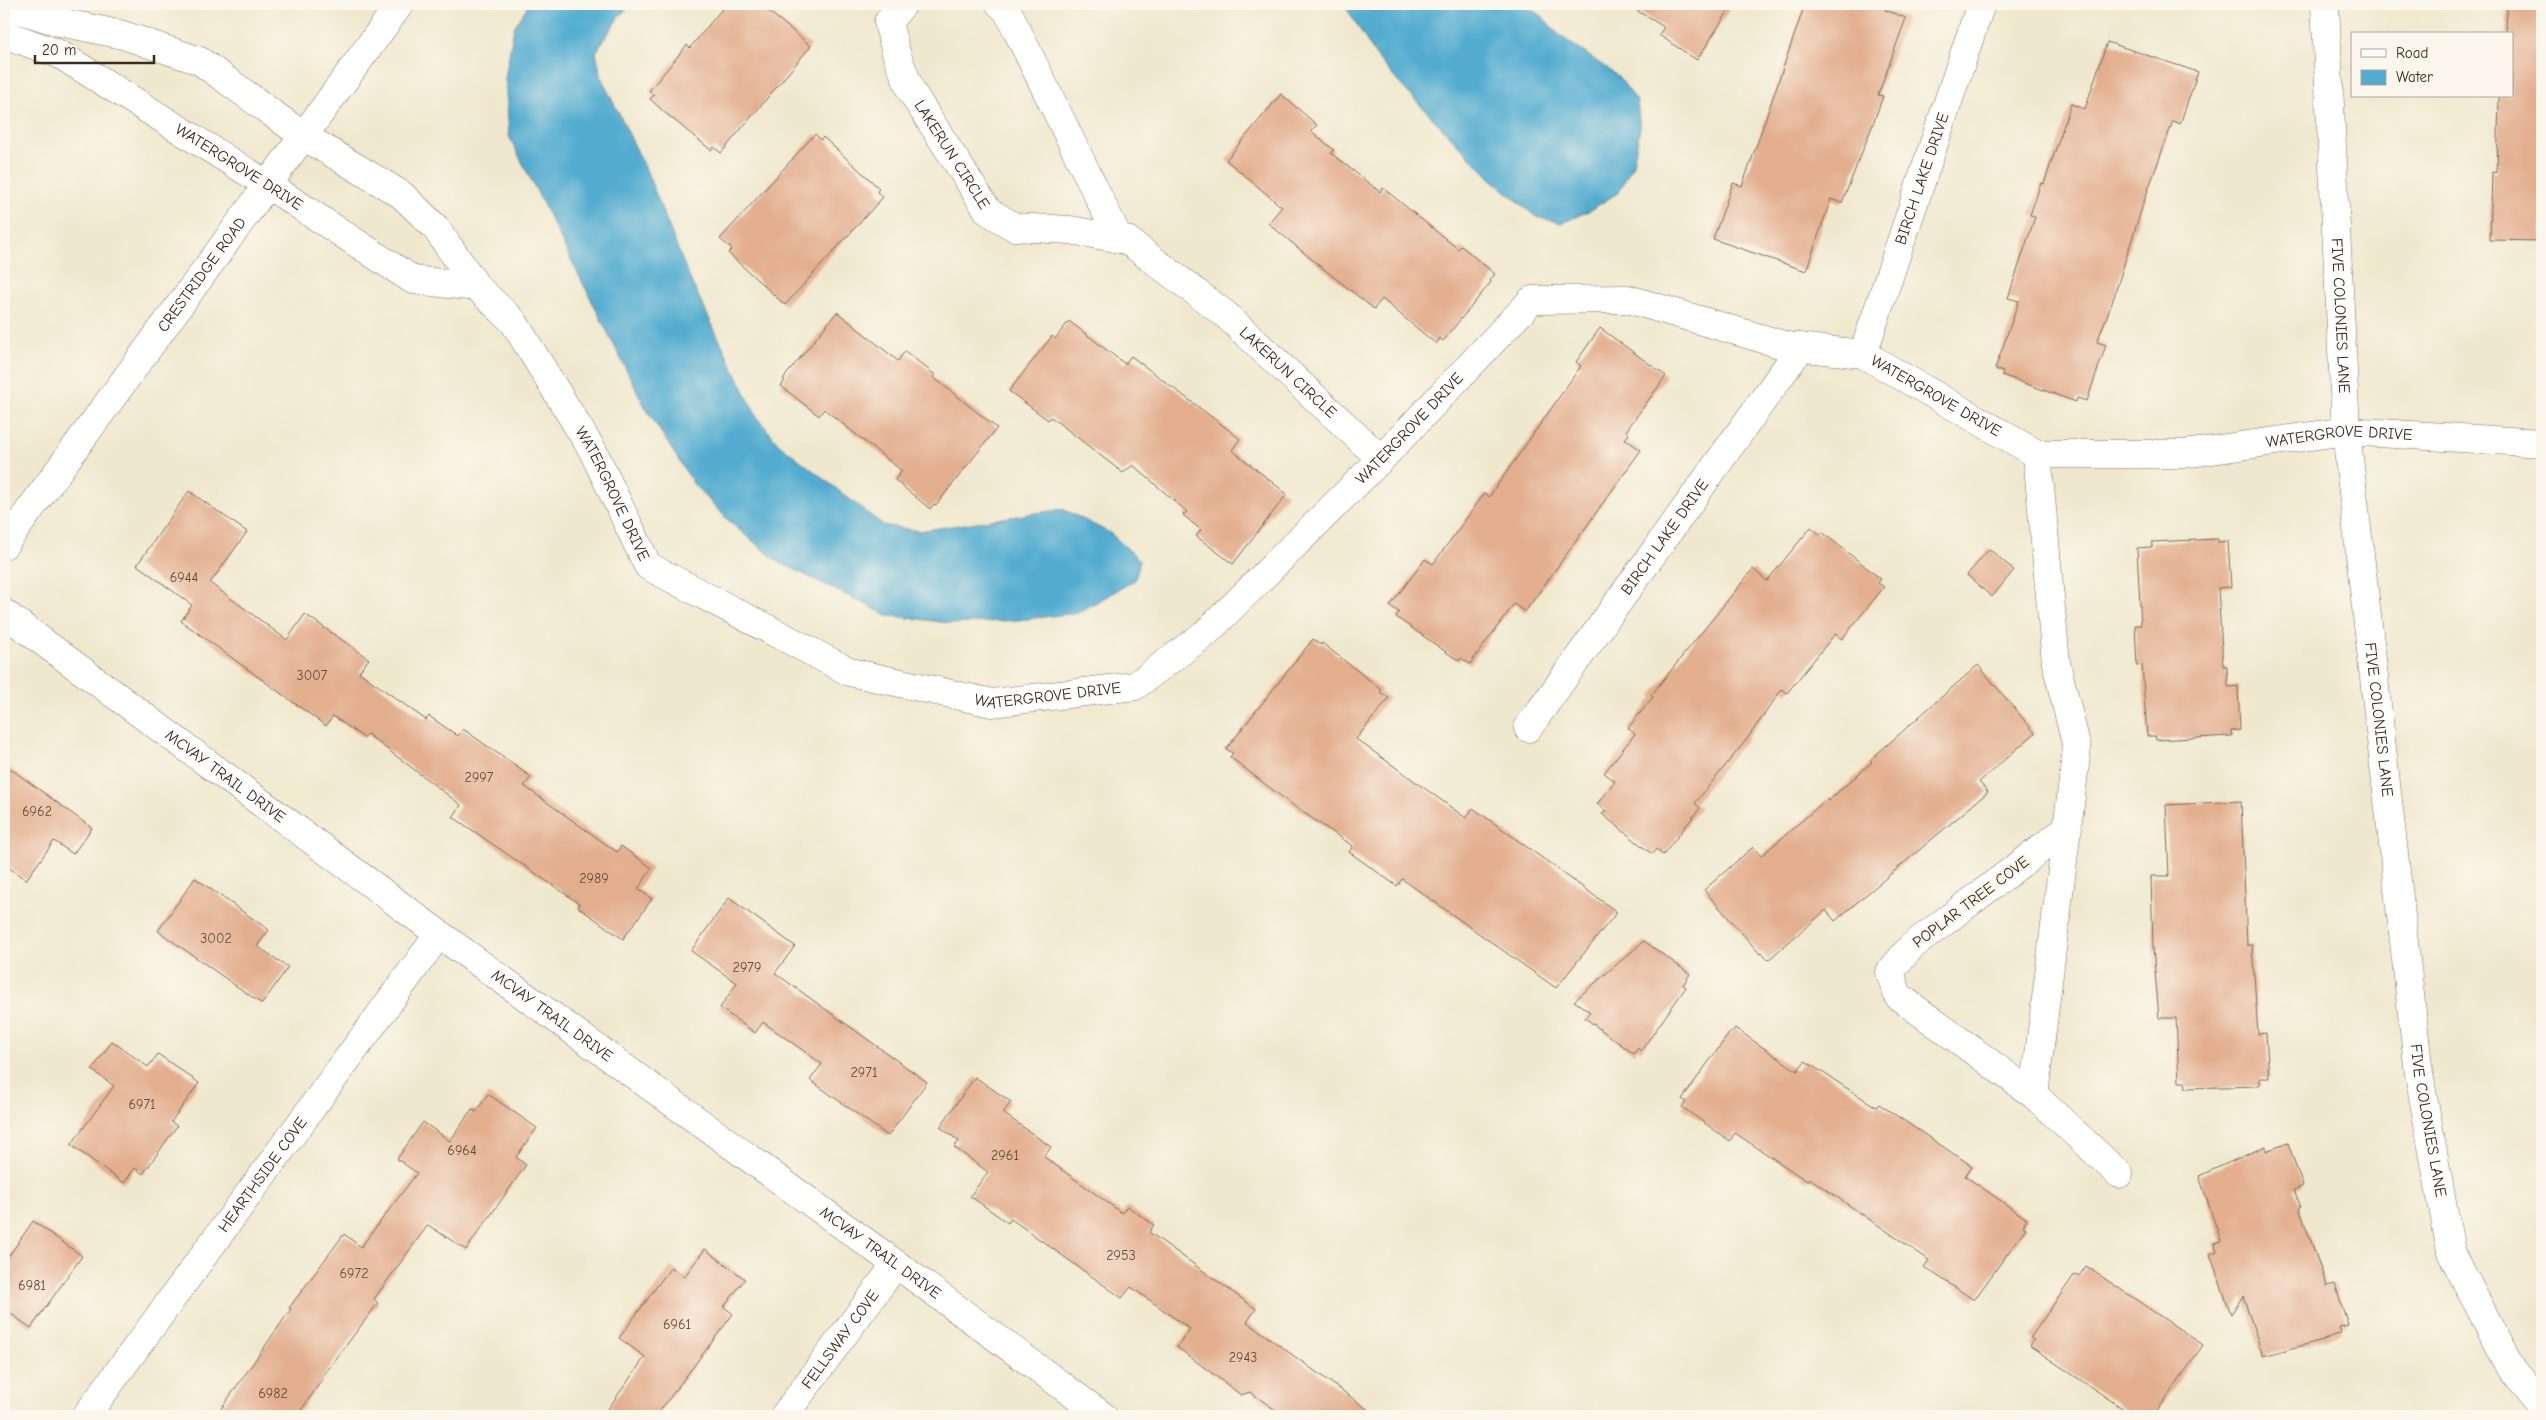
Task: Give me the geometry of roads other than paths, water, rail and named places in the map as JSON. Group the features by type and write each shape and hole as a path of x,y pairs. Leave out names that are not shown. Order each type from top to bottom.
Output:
{"street":[{"name":"CRESTRIDGE ROAD","path":"4,545 400,4"},
{"name":"LAKERUN CIRCLE","path":"903,4 888,22 896,53 908,84 988,211 1014,227 1070,230 1127,240 1226,314 1381,459"},
{"path":"1000,4 1007,10 1119,239"},
{"name":"BIRCH LAKE DRIVE","path":"1863,354 1981,4"},
{"name":"FIVE COLONIES LANE","path":"2325,4 2346,431 2420,1074 2451,1252 2512,1370 2542,1406"},
{"name":"WATERGROVE DRIVE","path":"4,5 60,22 123,35 200,60 305,136 402,195 435,227 477,287 513,321 593,451 648,566 850,672 992,703 1135,686 1206,633 1381,459 1532,300 1628,298 1787,346 1863,354 2036,454 2184,454 2346,431 2542,443"},
{"name":"WATERGROVE DRIVE","path":"4,34 59,54 268,185 413,280 477,287"},
{"name":"BIRCH LAKE DRIVE","path":"1528,728 1801,347"},
{"path":"2034,1095 2078,748 2056,663 2036,454"},
{"name":"MCVAY TRAIL DRIVE","path":"4,612 439,934 1103,1416"},
{"name":"POPLAR TREE COVE","path":"2068,828 1911,947 1890,972 1898,996 2034,1095 2119,1174"},
{"name":"HEARTHSIDE COVE","path":"86,1416 439,934"},
{"name":"FELLSWAY COVE","path":"784,1416 896,1264"}],"water":[{"path":"529,4 631,4 618,18 596,52 601,77 645,167 689,277 757,417 778,443 883,525 919,531 1063,509 1110,533 1140,560 1135,580 1078,613 1018,620 956,624 887,615 777,561 731,523 695,486 645,407 509,136 505,78 514,27"},
{"path":"1344,4 1525,4 1542,16 1559,35 1618,76 1637,101 1640,128 1633,164 1619,192 1591,210 1562,223 1536,217 1489,177 1398,82 1376,56"}]}
